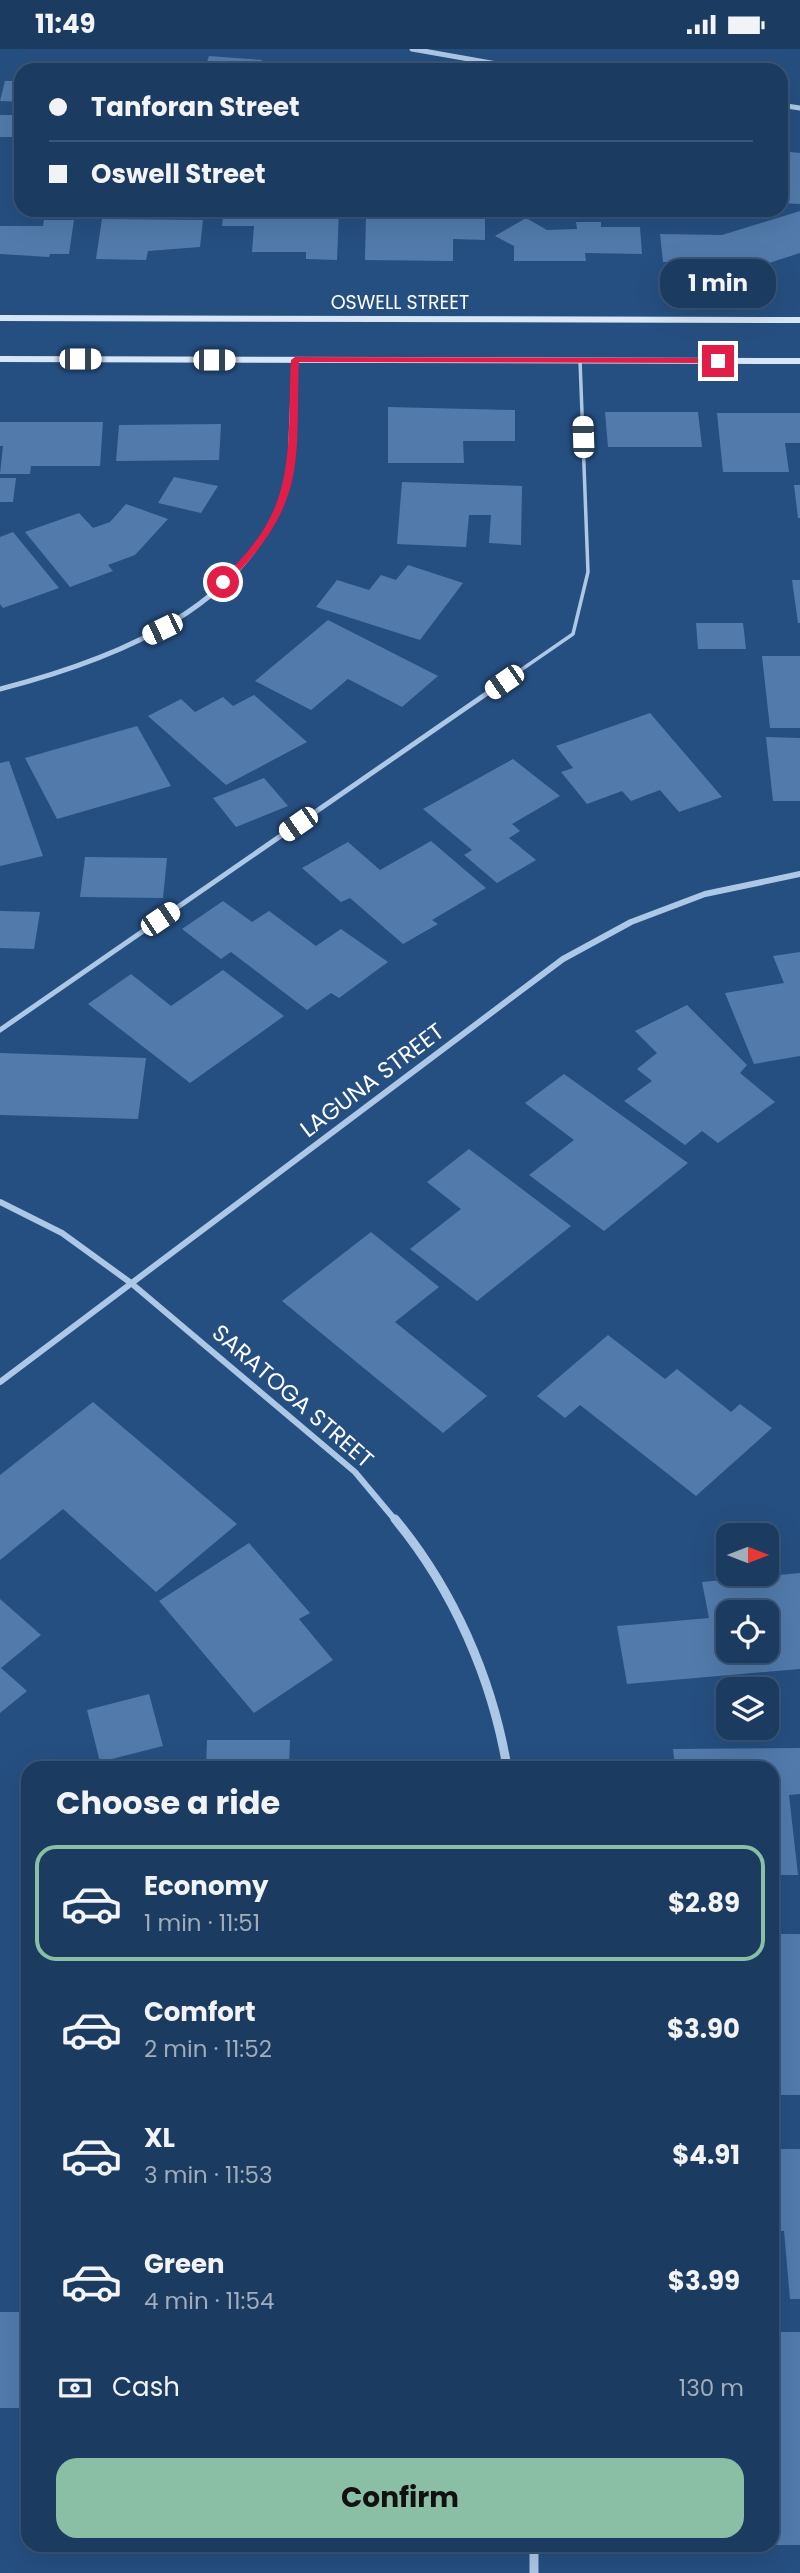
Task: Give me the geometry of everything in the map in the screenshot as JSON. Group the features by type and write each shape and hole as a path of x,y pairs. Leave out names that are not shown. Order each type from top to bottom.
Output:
{"main road":[{"name":"OSWELL STREET","path":"0,318 800,320"},
{"path":"0,359 800,361"}],"street":[{"path":"412,49 491,63"},
{"path":"0,689 40,680 105,658 162,629 210,596 251,555 276,515 289,475 295,360"},
{"name":"LAGUNA STREET","path":"0,1381 563,959 631,922 705,894 800,874"},
{"name":"SARATOGA STREET","path":"0,1202 62,1233 131,1283 355,1472 414,1542 466,1630 499,1720 506,1761"},
{"path":"534,2552 534,2573"}],"lane":[{"path":"0,1030 573,634 588,572 580,360"}],"building":[{"path":"209,56 262,60 261,63 206,63"},
{"path":"42,61 90,62 90,63"},
{"path":"5,81 14,81 14,102 0,101"},
{"path":"0,115 14,115 14,137 0,137"},
{"path":"788,152 800,153 800,204 788,203"},
{"path":"800,211 800,253 769,263 663,262 660,234 722,235 788,217"},
{"path":"223,217 339,217 337,260 306,259 306,252 252,252 254,226 222,226"},
{"path":"366,217 485,217 485,240 453,239 453,261 365,260"},
{"path":"526,218 547,230 577,229 576,222 601,222 601,227 640,227 642,254 585,253 586,261 514,261 514,246 495,236"},
{"path":"102,219 203,220 200,247 148,251 146,260 96,259"},
{"path":"44,220 74,220 69,254 50,254 49,257 0,254 0,226 43,226"},
{"path":"388,407 515,410 515,441 463,441 464,463 388,463"},
{"path":"605,412 698,412 702,447 608,447"},
{"path":"717,413 800,413 800,443 785,443 789,472 723,472"},
{"path":"0,422 103,422 100,466 31,466 30,474 0,474 3,446 0,446"},
{"path":"221,424 219,460 116,461 119,425"},
{"path":"174,477 218,486 201,513 158,503"},
{"path":"0,478 16,478 13,502 0,502"},
{"path":"402,482 522,486 521,545 489,543 491,515 469,515 466,547 397,544"},
{"path":"794,485 800,485 800,518 798,518"},
{"path":"126,504 168,519 135,555 108,565 113,571 70,587 25,532 79,513 93,528 110,522"},
{"path":"13,532 59,588 3,608 0,604 0,537"},
{"path":"408,565 463,583 420,640 316,607 337,580 369,590 381,575 396,580"},
{"path":"792,580 800,580 800,623 798,623"},
{"path":"328,620 438,676 402,707 348,679 311,710 255,681"},
{"path":"696,623 743,623 746,649 698,649"},
{"path":"762,656 800,656 800,728 770,728"},
{"path":"254,695 307,742 226,785 148,716 181,699 195,712 223,697 233,706"},
{"path":"650,713 722,797 679,812 660,790 631,801 622,791 587,804 561,772 573,768 556,746"},
{"path":"137,726 171,786 57,819 25,758"},
{"path":"766,737 800,738 800,801 773,801"},
{"path":"513,759 560,796 512,824 520,831 509,838 536,860 497,883 464,855 472,850 423,809"},
{"path":"9,761 43,856 0,866 0,763"},
{"path":"264,778 288,806 236,827 213,798"},
{"path":"431,841 486,888 432,920 438,924 403,944 350,898 341,902 302,868 348,842 380,870"},
{"path":"85,857 167,858 163,898 80,897"},
{"path":"223,901 252,922 269,911 316,946 341,929 388,962 339,998 331,993 307,1010 231,952 221,959 182,929"},
{"path":"0,911 40,912 34,949 0,948"},
{"path":"800,952 800,1056 754,1064 725,993 784,983 773,956"},
{"path":"223,970 284,1016 190,1083 88,1004 131,974 171,1006"},
{"path":"687,1005 747,1065 740,1073 775,1102 718,1143 702,1131 685,1145 624,1101 652,1081 637,1069 657,1053 635,1031"},
{"path":"0,1053 146,1058 138,1119 0,1115"},
{"path":"564,1074 688,1163 604,1231 529,1175 574,1140 525,1103"},
{"path":"469,1149 571,1226 477,1301 410,1249 461,1209 427,1182"},
{"path":"371,1232 439,1287 395,1322 487,1396 443,1433 282,1301"},
{"path":"608,1335 665,1379 677,1369 731,1412 740,1404 772,1428 696,1496 580,1405 565,1418 537,1396"},
{"path":"93,1402 237,1524 156,1592 63,1509 0,1560 0,1475"},
{"path":"249,1543 310,1613 299,1619 333,1660 254,1713 159,1601"},
{"path":"800,1573 800,1669 627,1684 617,1626 709,1618 702,1582 716,1581 716,1586 779,1586 779,1575"},
{"path":"0,1599 41,1635 1,1668 27,1691 0,1713"},
{"path":"149,1694 163,1746 100,1761 87,1710"},
{"path":"207,1740 290,1740 289,1761 206,1761"},
{"path":"800,1748 800,1794 789,1795 798,1875 779,1875 779,1761 674,1761 673,1749"},
{"path":"779,1934 800,1934 800,2095 779,2095"},
{"path":"779,2149 800,2149 800,2299 790,2299 784,2231 779,2231"},
{"path":"0,2312 21,2312 21,2408 0,2408"},
{"path":"779,2332 800,2332 800,2545 779,2545"}],"route":[{"path":"223,582 251,555 276,515 289,475 295,360 718,361"}]}
